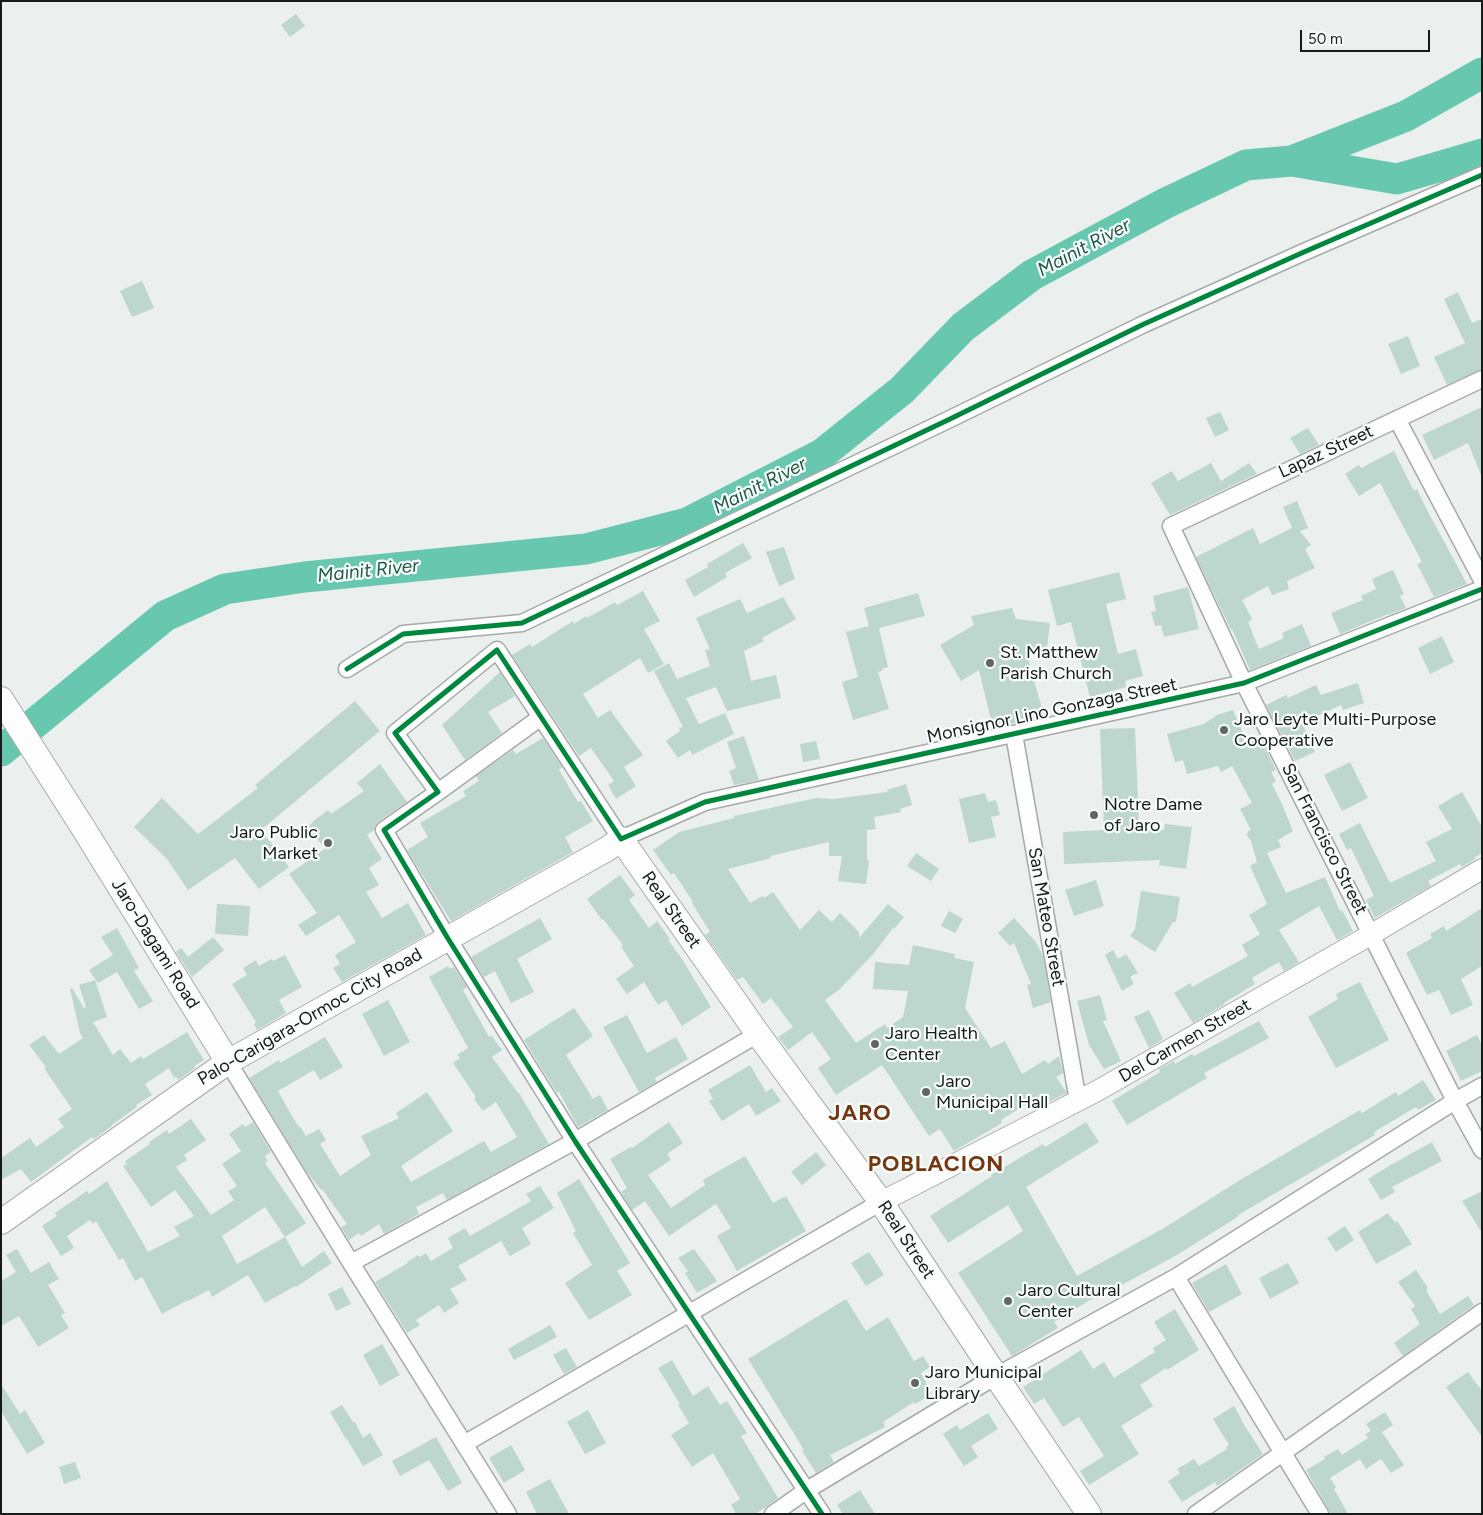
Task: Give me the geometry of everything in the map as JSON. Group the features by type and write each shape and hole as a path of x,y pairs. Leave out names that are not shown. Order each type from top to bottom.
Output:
{"main road":[{"name":"Jaro-Dagami Road","path":"1,699 228,1062"},
{"name":"Palo-Carigara-Ormoc City Road","path":"1,1222 228,1062 614,844"},
{"name":"Real Street","path":"614,844 758,1034 881,1202 1089,1514"}],"street":[{"path":"347,669 403,634 522,623 950,419 1144,324 1482,175"},
{"name":"Lapaz Street","path":"1171,526 1482,378"},
{"path":"1396,419 1482,580"},
{"name":"San Francisco Street","path":"1171,526 1244,683 1482,1150"},
{"name":"Monsignor Lino Gonzaga Street","path":"614,844 705,802 1244,683 1482,589"},
{"path":"438,792 395,733 497,650 541,716 614,844"},
{"path":"541,716 384,830 447,938 574,1141 822,1514"},
{"name":"San Mateo Street","path":"1014,734 1078,1101"},
{"name":"Del Carmen Street","path":"881,1202 1078,1101 1372,934 1482,868"},
{"path":"351,1263 574,1141 758,1034"},
{"path":"228,1062 508,1514"},
{"path":"772,1514 807,1490 996,1376 1176,1277 1455,1100 1482,1086"},
{"path":"464,1444 881,1202"},
{"path":"1176,1277 1320,1514"},
{"path":"1196,1514 1482,1312"}],"building":[{"path":"296,14 305,26 290,37 281,25"},
{"path":"142,281 154,308 132,317 120,291"},
{"path":"1458,292 1472,323 1482,319 1482,369 1447,385 1434,357 1465,343 1444,299"},
{"path":"1408,336 1420,366 1401,374 1388,344"},
{"path":"1482,407 1482,477 1468,443 1434,460 1422,435"},
{"path":"1220,412 1229,430 1215,437 1206,418"},
{"path":"1308,428 1319,445 1300,454 1290,438"},
{"path":"1394,451 1414,491 1417,489 1467,584 1434,597 1417,564 1422,562 1380,483 1359,496 1345,474 1359,465 1361,468"},
{"path":"1211,463 1221,481 1249,463 1257,474 1170,515 1151,483 1172,471 1178,481"},
{"path":"1297,501 1308,528 1300,531 1311,545 1305,549 1315,568 1287,581 1289,589 1272,595 1268,586 1242,600 1252,619 1248,622 1259,649 1284,638 1282,633 1302,624 1311,646 1250,670 1196,557 1253,528 1260,544 1292,528 1283,507"},
{"path":"743,543 752,558 725,573 727,577 694,597 685,580 708,567 707,564"},
{"path":"784,547 795,579 779,586 766,552"},
{"path":"1393,570 1404,594 1400,596 1406,608 1340,634 1331,613 1363,600 1361,596 1376,589 1372,579"},
{"path":"1119,572 1126,599 1106,604 1118,654 1136,649 1143,676 1125,681 1126,687 1090,697 1071,622 1057,626 1048,590"},
{"path":"1188,587 1199,629 1164,637 1161,625 1155,626 1151,612 1156,611 1153,596"},
{"path":"643,591 660,621 644,629 664,664 648,673 640,658 583,694 598,718 610,710 643,755 624,767 636,786 616,799 608,785 614,781 591,748 579,756 512,655 530,644 532,647 573,621 574,624 615,602 617,605"},
{"path":"918,593 925,616 879,628 888,667 878,672 889,709 853,720 842,682 858,677 846,632 869,626 864,608"},
{"path":"783,597 796,619 762,638 764,641 744,651 751,681 776,675 781,698 727,711 716,687 686,698 699,724 725,713 734,734 692,755 690,750 678,758 666,741 680,731 679,728 683,727 654,671 669,663 677,679 710,666 705,650 710,649 696,618 740,599 747,613"},
{"name":"St. Matthew Parish Church","path":"1012,608 1016,619 1050,623 1046,656 1027,655 1044,716 993,728 979,670 961,681 940,645 974,625 971,616"},
{"path":"1442,636 1454,662 1430,674 1418,648"},
{"path":"500,672 515,696 488,712 502,733 465,760 442,725"},
{"path":"1358,683 1364,703 1343,710 1341,705 1302,723 1315,752 1295,761 1266,705 1286,695 1288,698 1316,685 1321,695"},
{"path":"355,701 380,731 261,830 289,867 259,889 235,858 188,890 167,859 134,827 162,798 198,834 258,788 255,785"},
{"path":"1233,710 1247,743 1260,737 1276,770 1271,772 1276,781 1272,784 1293,831 1278,840 1281,847 1267,853 1286,893 1325,877 1340,911 1342,910 1353,931 1337,940 1319,906 1279,930 1299,962 1284,971 1279,962 1252,978 1255,984 1193,1023 1174,993 1190,983 1192,987 1248,956 1242,945 1260,934 1249,915 1267,904 1250,866 1257,862 1251,841 1246,834 1251,830 1240,809 1252,803 1232,766 1221,772 1218,766 1187,774 1183,760 1175,762 1167,734 1204,724 1217,715"},
{"path":"1135,728 1139,827 1164,830 1165,824 1192,827 1186,869 1159,865 1160,860 1064,864 1063,832 1104,830 1100,729"},
{"path":"744,736 759,780 734,785 729,771 736,768 727,742"},
{"path":"543,738 562,767 559,770 578,802 581,801 593,821 565,837 573,852 451,921 407,850 428,837 420,823 466,796 463,791 479,781 476,776 513,750 516,754"},
{"path":"816,741 820,759 803,762 800,744"},
{"path":"1350,762 1368,798 1342,811 1324,775"},
{"path":"380,764 407,802 378,822 374,830 367,835 382,859 369,868 379,885 366,892 382,918 408,903 426,935 342,982 333,968 340,964 335,955 356,942 339,915 306,936 298,925 317,913 289,874 326,848 306,829 328,810 331,814 364,791 357,783"},
{"path":"906,784 912,805 900,809 901,812 874,817 876,829 867,830 867,860 869,861 866,884 838,881 842,856 829,856 829,842 770,856 771,858 728,869 750,903 763,896 764,898 773,892 800,930 819,910 832,922 840,913 859,932 859,938 888,904 904,917 840,989 825,1000 856,1043 885,1024 887,1028 903,1017 908,991 873,989 875,962 909,965 913,945 955,954 954,958 974,962 965,1008 991,1048 1005,1041 1022,1074 1045,1060 1048,1064 1059,1056 1063,1073 1056,1077 1067,1093 1035,1109 1030,1102 1001,1120 1002,1123 954,1151 940,1129 929,1136 882,1065 836,1095 818,1068 831,1059 812,1032 788,1050 778,1037 793,1027 771,998 763,1004 743,977 737,980 705,935 710,932 693,902 674,873 671,875 653,850 679,832 734,818 734,816 816,798 833,799 888,792 887,790"},
{"path":"1462,792 1482,827 1482,853 1462,867 1460,864 1428,881 1431,886 1375,918 1366,900 1374,896 1351,848 1347,850 1339,834 1360,823 1390,883 1436,861 1426,842 1452,829 1438,806"},
{"path":"985,793 988,802 996,800 1000,815 991,817 996,837 969,843 959,799"},
{"path":"916,853 939,869 931,881 907,866"},
{"path":"620,875 635,895 629,900 649,928 657,921 711,1007 682,1026 666,1000 658,1005 644,982 627,994 616,979 634,966 621,947 623,945 587,899"},
{"path":"1096,880 1104,906 1074,916 1065,890"},
{"path":"1141,891 1180,897 1176,922 1173,922 1155,952 1130,936 1135,929"},
{"path":"217,904 250,906 248,936 215,934"},
{"path":"1482,908 1482,966 1461,979 1473,1005 1451,1015 1439,990 1427,995 1406,953 1432,938 1430,934 1444,926 1446,931"},
{"path":"949,911 963,919 955,933 941,926"},
{"path":"540,918 552,939 517,959 534,992 511,1003 495,971 484,977 471,957"},
{"path":"1014,918 1036,942 1043,956 1051,1002 1033,1008 1027,985 1031,984 1014,943 1010,946 998,933"},
{"path":"117,928 139,968 134,971 153,1001 139,1009 117,972 98,983 89,970 113,955 101,937"},
{"path":"213,937 224,950 192,977 176,952 181,948 188,957"},
{"path":"1113,950 1118,959 1126,954 1138,973 1130,977 1134,984 1122,991 1105,955"},
{"path":"285,955 302,987 279,1000 286,1013 257,1030 254,1024 256,1022 232,984 247,975 243,968 256,960 259,966"},
{"path":"448,966 450,969 454,967 467,987 463,990 489,1037 491,1035 502,1050 492,1057 519,1093 549,1144 447,1200 443,1193 416,1207 419,1214 384,1234 379,1224 361,1236 359,1233 349,1240 341,1227 347,1224 322,1189 306,1171 249,1078 279,1060 280,1063 325,1037 343,1067 320,1080 314,1070 278,1091 293,1118 306,1136 319,1129 326,1140 320,1144 340,1176 371,1155 361,1136 399,1118 396,1113 427,1092 453,1131 401,1166 411,1182 484,1141 491,1152 517,1137 496,1102 483,1111 453,1063 460,1058 457,1055 468,1048 429,977"},
{"path":"95,980 107,1017 93,1022 113,1055 120,1049 131,1063 141,1056 143,1059 187,1032 204,1060 178,1080 176,1077 174,1078 169,1068 145,1084 152,1095 136,1105 137,1107 94,1139 92,1137 31,1182 21,1169 1,1180 1,1158 30,1138 36,1147 64,1127 58,1119 72,1109 44,1068 46,1067 29,1045 44,1035 59,1054 83,1038 80,1033 70,989 72,988 84,1008 86,1007 79,985"},
{"path":"1360,982 1389,1040 1336,1068 1308,1017 1338,999 1336,994"},
{"path":"1100,995 1107,1020 1103,1021 1121,1061 1104,1069 1089,1045 1077,1001"},
{"path":"388,1000 410,1042 384,1056 362,1014"},
{"path":"574,1008 593,1036 566,1055 593,1099 600,1095 608,1110 578,1127 559,1092 557,1093 524,1040"},
{"path":"1149,1010 1163,1039 1149,1048 1134,1017"},
{"path":"627,1015 647,1053 676,1037 688,1059 655,1078 657,1082 639,1092 603,1027"},
{"path":"1259,1021 1269,1038 1204,1073 1207,1078 1127,1125 1112,1101 1160,1072 1159,1069 1174,1061 1175,1064 1192,1054 1194,1056"},
{"path":"1477,1035 1482,1045 1482,1071 1461,1081 1446,1051"},
{"path":"750,1065 766,1092 772,1088 781,1101 756,1116 749,1104 722,1121 709,1101 713,1099 708,1090"},
{"path":"1423,1080 1436,1100 1418,1110 1416,1107 1374,1132 1375,1135 1238,1215 1177,1255 1096,1299 1095,1297 1054,1322 1058,1328 1012,1356 958,1273 1023,1231 1008,1205 948,1243 930,1216 991,1175 1043,1144 1045,1147 1086,1122 1099,1142 1026,1187 1077,1276 1164,1228 1240,1180 1360,1110 1362,1113 1396,1092 1398,1096"},
{"path":"191,1119 206,1140 184,1155 187,1160 176,1167 211,1215 234,1200 228,1191 237,1186 222,1164 241,1151 229,1134 243,1124 245,1127 253,1122 271,1152 265,1156 268,1161 265,1163 306,1223 285,1237 302,1267 324,1251 332,1263 296,1287 265,1303 248,1275 212,1297 209,1290 162,1314 142,1277 135,1281 123,1258 119,1260 96,1221 93,1224 90,1220 67,1236 74,1248 61,1256 42,1226 57,1216 55,1213 87,1191 89,1194 107,1181 148,1252 180,1236 174,1227 194,1216 175,1190 151,1207 123,1166 127,1164 125,1161 150,1144 149,1142 167,1130 169,1134","holes":["265,1207 285,1237 237,1264 222,1236"]},
{"path":"669,1122 683,1143 667,1154 671,1160 648,1175 671,1208 705,1185 703,1180 745,1156 773,1203 786,1196 806,1231 737,1271 717,1236 731,1228 716,1204 669,1236 645,1201 632,1210 621,1192 627,1188 610,1159 632,1148"},
{"path":"1432,1142 1442,1161 1392,1187 1395,1192 1381,1200 1368,1179"},
{"path":"816,1152 826,1165 802,1185 791,1172"},
{"path":"579,1179 630,1263 617,1271 632,1295 589,1320 565,1283 592,1265 573,1233 576,1231 557,1193"},
{"path":"540,1186 554,1208 522,1228 531,1244 510,1256 501,1241 458,1266 467,1280 450,1289 459,1303 444,1313 439,1305 416,1320 420,1325 407,1333 375,1282 418,1255 420,1257 426,1253 431,1261 453,1248 448,1238 465,1228 470,1236 531,1201 526,1194"},
{"path":"1482,1191 1482,1233 1462,1201"},
{"path":"1388,1213 1395,1223 1397,1221 1412,1244 1376,1264 1358,1232"},
{"path":"1345,1226 1354,1240 1336,1252 1327,1238"},
{"path":"17,1249 31,1273 49,1262 59,1279 48,1285 65,1313 61,1315 69,1328 38,1347 19,1316 1,1326 1,1281 16,1272 6,1255"},
{"path":"694,1249 717,1281 697,1293 685,1273 688,1271 678,1258"},
{"path":"869,1252 884,1275 866,1286 851,1263"},
{"path":"1288,1263 1299,1283 1270,1299 1259,1278"},
{"path":"1226,1264 1242,1294 1209,1312 1192,1283"},
{"path":"1416,1270 1428,1288 1426,1290 1440,1314 1468,1296 1474,1305 1403,1356 1394,1343 1420,1324 1411,1309 1415,1306 1398,1282"},
{"path":"342,1287 351,1304 336,1311 328,1294"},
{"path":"846,1299 866,1331 888,1317 914,1361 923,1356 930,1367 921,1373 932,1394 915,1404 914,1402 883,1422 885,1427 830,1455 834,1462 816,1473 748,1359"},
{"path":"1175,1309 1199,1350 1140,1385 1153,1406 1121,1426 1139,1454 1089,1485 1080,1471 1104,1456 1079,1417 1063,1427 1044,1398 1034,1404 1023,1387 1081,1350 1093,1369 1104,1362 1114,1378 1155,1352 1153,1348 1166,1340 1154,1322"},
{"path":"550,1325 557,1337 514,1360 508,1349"},
{"path":"382,1344 400,1375 380,1386 363,1355"},
{"path":"566,1348 577,1367 564,1374 553,1355"},
{"path":"672,1360 693,1396 708,1386 720,1405 727,1401 747,1433 741,1436 778,1498 755,1514 736,1514 731,1505 740,1499 713,1453 692,1467 671,1435 689,1423 658,1368"},
{"path":"1468,1372 1482,1391 1482,1437 1446,1387"},
{"path":"1,1384 20,1414 25,1410 45,1443 27,1454 1,1411"},
{"path":"342,1405 353,1422 355,1422 363,1438 370,1433 383,1455 363,1466 330,1412"},
{"path":"1234,1406 1263,1454 1217,1486 1215,1482 1182,1502 1168,1481 1180,1473 1177,1469 1194,1459 1199,1466 1227,1449 1226,1447 1229,1445 1213,1419"},
{"path":"588,1410 606,1443 585,1454 567,1422"},
{"path":"1385,1412 1393,1425 1382,1432 1404,1465 1391,1473 1381,1459 1366,1469 1360,1459 1330,1478 1348,1514 1331,1514 1306,1470 1338,1449 1342,1455 1368,1438 1365,1434 1371,1431 1366,1424"},
{"path":"988,1413 998,1429 971,1446 978,1457 964,1466 943,1434 957,1425 960,1430"},
{"path":"436,1437 462,1483 448,1491 429,1460 400,1476 392,1461"},
{"path":"511,1445 525,1470 504,1483 489,1458"},
{"path":"75,1462 81,1478 64,1484 59,1467"},
{"path":"550,1479 569,1514 537,1514 526,1492"},
{"path":"860,1490 875,1514 843,1514 837,1505"}],"waterway":[{"path":"1292,161 1406,116 1482,73"},
{"name":"Mainit River","path":"1,751 165,616 225,589 305,577 586,549 687,523 822,454 902,390 963,327 1032,275 1166,203 1246,165 1292,161 1397,179 1482,154"}],"cycle path":[{"path":"347,669 403,634 522,623 950,419 1144,324 1482,175"},
{"path":"822,1514 575,1141 447,937 384,830 438,792 395,733 497,650 621,839 705,802 1244,683 1482,589"}],"place":[{"name":"St. Matthew Parish Church","path":"990,663"},
{"name":"Jaro Leyte Multi-Purpose Cooperative","path":"1224,730"},
{"name":"Notre Dame of Jaro","path":"1094,815"},
{"name":"Jaro Public Market","path":"328,843"},
{"name":"Jaro Health Center","path":"875,1044"},
{"name":"Jaro Municipal Hall","path":"926,1092"},
{"name":"Jaro Cultural Center","path":"1008,1301"},
{"name":"Jaro Municipal Library","path":"915,1383"}],"district":[{"name":"JARO","path":"860,1114"},
{"name":"POBLACION","path":"936,1165"}]}
